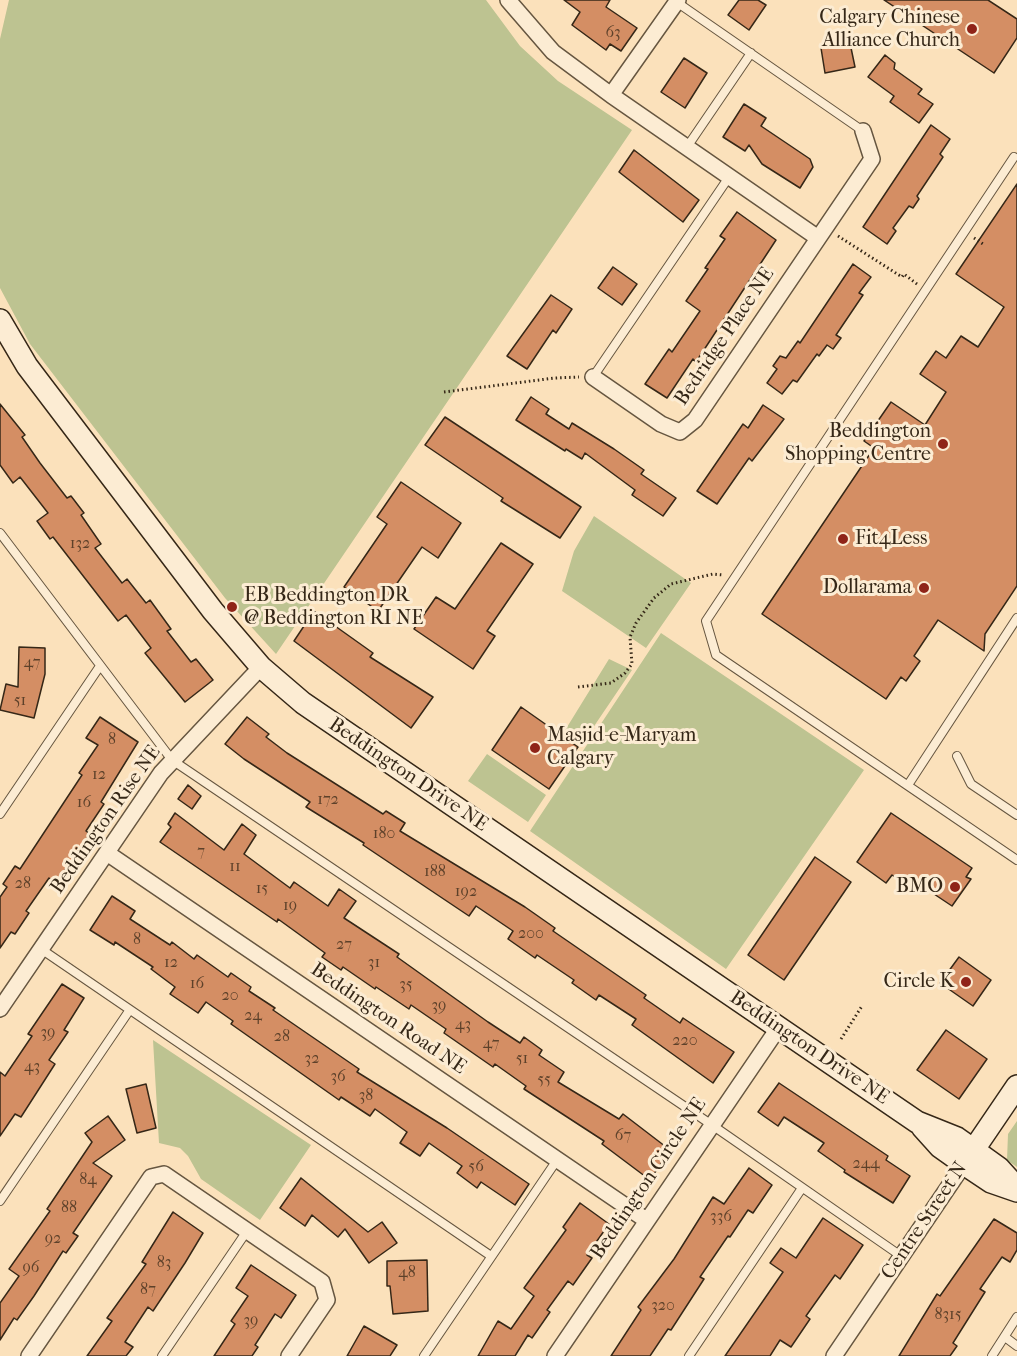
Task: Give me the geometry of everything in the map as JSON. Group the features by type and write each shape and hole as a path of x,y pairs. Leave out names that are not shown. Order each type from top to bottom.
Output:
{"street":[{"path":"508,0 553,52 611,95 818,238"},
{"path":"611,95 676,1"},
{"name":"Bedridge Place NE","path":"593,377 661,424 680,432 695,420 872,159 863,131"},
{"name":"Beddington Drive NE","path":"0,320 27,366 213,611 261,668 303,703 917,1122 957,1138 969,1157 999,1168 1017,1189"},
{"name":"Beddington Rise NE","path":"0,1009 172,760 261,668"},
{"name":"Beddington Road NE","path":"107,853 646,1220"},
{"name":"Beddington Circle NE","path":"555,1356 779,1027"},
{"name":"Centre Street N","path":"834,1356 1017,1086"},
{"path":"29,1356 151,1177 164,1173 322,1282 327,1300 290,1356"}],"lane":[{"path":"676,1 863,131"},
{"path":"687,147 751,53"},
{"path":"1016,156 706,621 716,655 1017,860"},
{"path":"593,377 729,177"},
{"path":"0,533 172,760 712,1125 901,1256"},
{"path":"908,785 1017,618"},
{"path":"0,814 100,666"},
{"path":"957,756 971,783 1017,815"},
{"path":"40,949 490,1256"},
{"path":"0,1202 129,1011"},
{"path":"424,1356 557,1160"},
{"path":"689,1356 802,1188"},
{"path":"162,1356 247,1231"},
{"path":"992,1356 1017,1317"},
{"path":"1005,1337 1017,1346"}],"path":[{"path":"818,238 833,232 926,290"},
{"path":"444,392 555,378 593,377"},
{"path":"578,687 610,683 626,673 632,664 630,637 636,623 654,598 671,584 713,574 722,575 732,581"},
{"path":"841,1039 862,1006"}],"green space":[{"path":"9,0 486,0 520,46 558,81 632,130 276,654 225,598 30,344 0,288 0,39"},
{"path":"594,516 691,583 646,648 562,591 574,551"},
{"path":"661,633 864,770 726,969 530,831"},
{"path":"609,659 632,670 582,744 564,732"},
{"path":"487,754 546,795 528,822 468,781"},
{"path":"153,1040 311,1145 260,1220 201,1179 188,1156 180,1148 159,1143"},
{"path":"1017,1121 1017,1167 1007,1160 1008,1134"}],"building":[{"path":"564,0 610,0 606,7 637,28 621,51 610,44 606,50 572,25 580,12"},
{"path":"739,0 758,0 766,5 749,30 728,15"},
{"name":"Calgary Chinese Alliance Church","path":"884,0 988,0 1017,19 1017,38 994,73"},
{"path":"850,43 855,67 825,73 821,48"},
{"path":"885,55 895,63 894,69 922,89 918,94 933,104 919,123 890,102 894,96 868,77"},
{"path":"684,58 707,73 685,108 661,92"},
{"path":"744,104 766,118 761,126 810,159 813,167 800,188 762,164 749,145 745,151 723,137"},
{"path":"931,125 950,139 940,154 943,157 917,196 919,199 913,208 909,206 893,228 896,231 887,244 863,227"},
{"path":"634,150 699,200 683,222 619,172"},
{"name":"Beddington Shopping Centre","path":"1017,184 1017,586 985,634 984,651 938,620 914,656 920,661 906,681 901,677 886,699 762,614 874,448 864,441 891,402 925,425 946,392 920,374 936,351 946,358 961,336 978,347 1004,307 956,274"},
{"path":"737,212 776,240 696,362 693,359 667,398 645,384 669,349 672,352 700,311 686,301 708,269 705,268 725,239 720,236"},
{"path":"853,264 871,277 859,293 863,295 836,335 841,338 833,349 827,345 819,356 817,354 797,382 793,380 782,394 767,383 777,369 773,366 780,356 786,358 798,341 800,343"},
{"path":"613,267 637,284 622,305 598,288"},
{"path":"551,295 572,309 556,333 553,330 527,369 507,356"},
{"path":"531,397 549,409 546,414 569,429 572,423 614,449 644,470 641,474 676,498 663,516 632,495 635,490 585,453 582,459 566,449 565,451 516,420"},
{"path":"0,404 25,435 22,437 40,463 67,498 71,496 84,513 81,515 101,544 95,548 122,583 127,579 146,603 150,600 171,629 167,631 191,662 196,659 213,680 185,702 145,653 151,648 126,615 118,621 53,537 50,539 37,521 48,513 20,477 13,483 0,465"},
{"path":"763,405 784,419 752,461 749,458 717,504 697,491 743,424 748,428"},
{"path":"445,417 581,507 560,538 501,501 503,498 425,445"},
{"path":"401,482 461,523 438,558 422,547 378,611 344,587 387,524 377,517"},
{"path":"501,543 533,564 487,631 495,636 473,669 414,629 436,597 455,609"},
{"path":"314,611 373,653 370,657 433,697 411,728 294,641"},
{"path":"19,647 45,648 45,674 34,718 0,710 6,684 18,687"},
{"name":"Masjid-e-Maryam Calgary","path":"521,707 578,747 549,789 492,750"},
{"path":"100,717 138,742 101,802 104,804 86,831 90,834 56,883 49,878 26,911 29,913 15,934 11,932 0,948 0,897 7,887 3,884 15,866 20,869 82,775 79,773 98,745 86,738"},
{"path":"247,717 269,734 266,737 287,753 383,814 386,811 405,823 400,831 525,907 555,928 553,931 646,995 644,998 680,1023 683,1018 734,1052 713,1083 632,1025 636,1019 599,995 596,1000 572,983 574,980 537,955 535,958 508,939 513,931 476,906 469,916 363,845 364,843 306,807 310,802 244,759 225,744"},
{"path":"188,785 201,796 192,809 178,799"},
{"path":"175,813 224,850 242,824 256,835 244,854 290,888 294,882 328,906 339,889 356,901 344,918 399,954 397,957 488,1022 520,1043 524,1037 542,1050 539,1055 564,1072 558,1082 619,1119 623,1114 670,1150 650,1180 602,1144 604,1141 524,1089 526,1086 495,1064 493,1067 444,1033 446,1029 411,1005 409,1009 343,967 341,970 322,957 325,953 278,919 277,922 160,842 171,827 168,824"},
{"path":"891,813 972,868 966,877 971,879 952,906 925,888 920,894 892,875 886,883 857,862"},
{"path":"815,857 851,882 784,980 748,955"},
{"path":"112,896 135,911 130,919 170,945 172,942 194,959 197,955 228,977 231,973 251,987 249,991 275,1008 273,1010 359,1069 357,1072 447,1128 529,1184 515,1205 481,1182 477,1188 457,1173 462,1166 429,1143 420,1156 400,1143 407,1132 375,1109 370,1116 341,1097 339,1100 231,1024 233,1021 206,1002 198,1013 170,994 175,987 151,969 153,967 115,942 114,945 90,930"},
{"name":"Circle K","path":"959,957 991,980 973,1006 940,983"},
{"path":"62,984 84,998 64,1030 68,1032 49,1060 55,1064 21,1117 15,1114 0,1136 0,1072 5,1076 32,1036 28,1034"},
{"path":"946,1030 987,1059 959,1099 917,1070"},
{"path":"779,1083 888,1156 886,1160 910,1176 893,1203 844,1172 845,1170 818,1151 824,1143 784,1117 778,1126 758,1112"},
{"path":"146,1084 156,1128 137,1133 126,1089"},
{"path":"108,1116 125,1140 93,1163 112,1176 73,1233 78,1236 66,1253 63,1251 34,1296 17,1320 14,1318 0,1340 0,1303 19,1276 9,1269 50,1211 47,1209 92,1142 85,1133"},
{"path":"749,1168 772,1185 753,1213 748,1210 730,1237 728,1236 700,1277 704,1279 671,1330 668,1329 650,1356 611,1356 641,1310 638,1307 674,1259 713,1197 724,1204"},
{"path":"301,1178 368,1232 382,1222 397,1243 369,1263 345,1229 338,1237 312,1215 305,1226 280,1208"},
{"path":"580,1203 609,1224 587,1255 592,1258 573,1285 568,1281 547,1310 550,1312 532,1338 528,1335 515,1356 478,1356 498,1321 511,1329 534,1296 524,1288 566,1230 563,1227"},
{"path":"173,1212 203,1233 153,1311 148,1307 125,1342 133,1347 126,1356 87,1356 112,1321 107,1318 146,1264 142,1262"},
{"path":"823,1218 863,1245 840,1279 835,1275 806,1316 810,1319 791,1347 780,1340 770,1356 725,1356 783,1272 770,1263 781,1248 796,1258"},
{"path":"994,1219 1017,1233 1017,1250 1010,1262 1002,1257 980,1289 985,1292 953,1343 957,1346 950,1356 899,1356 937,1294 940,1296"},
{"path":"427,1260 428,1311 393,1314 390,1286 387,1286 387,1261"},
{"path":"251,1265 296,1295 281,1318 275,1314 255,1345 258,1347 252,1356 214,1356 235,1324 231,1321 248,1296 236,1288"},
{"path":"364,1326 397,1345 390,1356 347,1356"}],"place":[{"name":"Calgary Chinese Alliance Church","path":"972,29"},
{"name":"Beddington Shopping Centre","path":"943,444"},
{"name":"Fit4Less","path":"843,539"},
{"name":"Dollarama","path":"924,588"},
{"name":"EB Beddington DR @ Beddington RI NE","path":"232,607"},
{"name":"Masjid-e-Maryam Calgary","path":"535,748"},
{"name":"BMO","path":"955,887"},
{"name":"Circle K","path":"966,982"}]}
